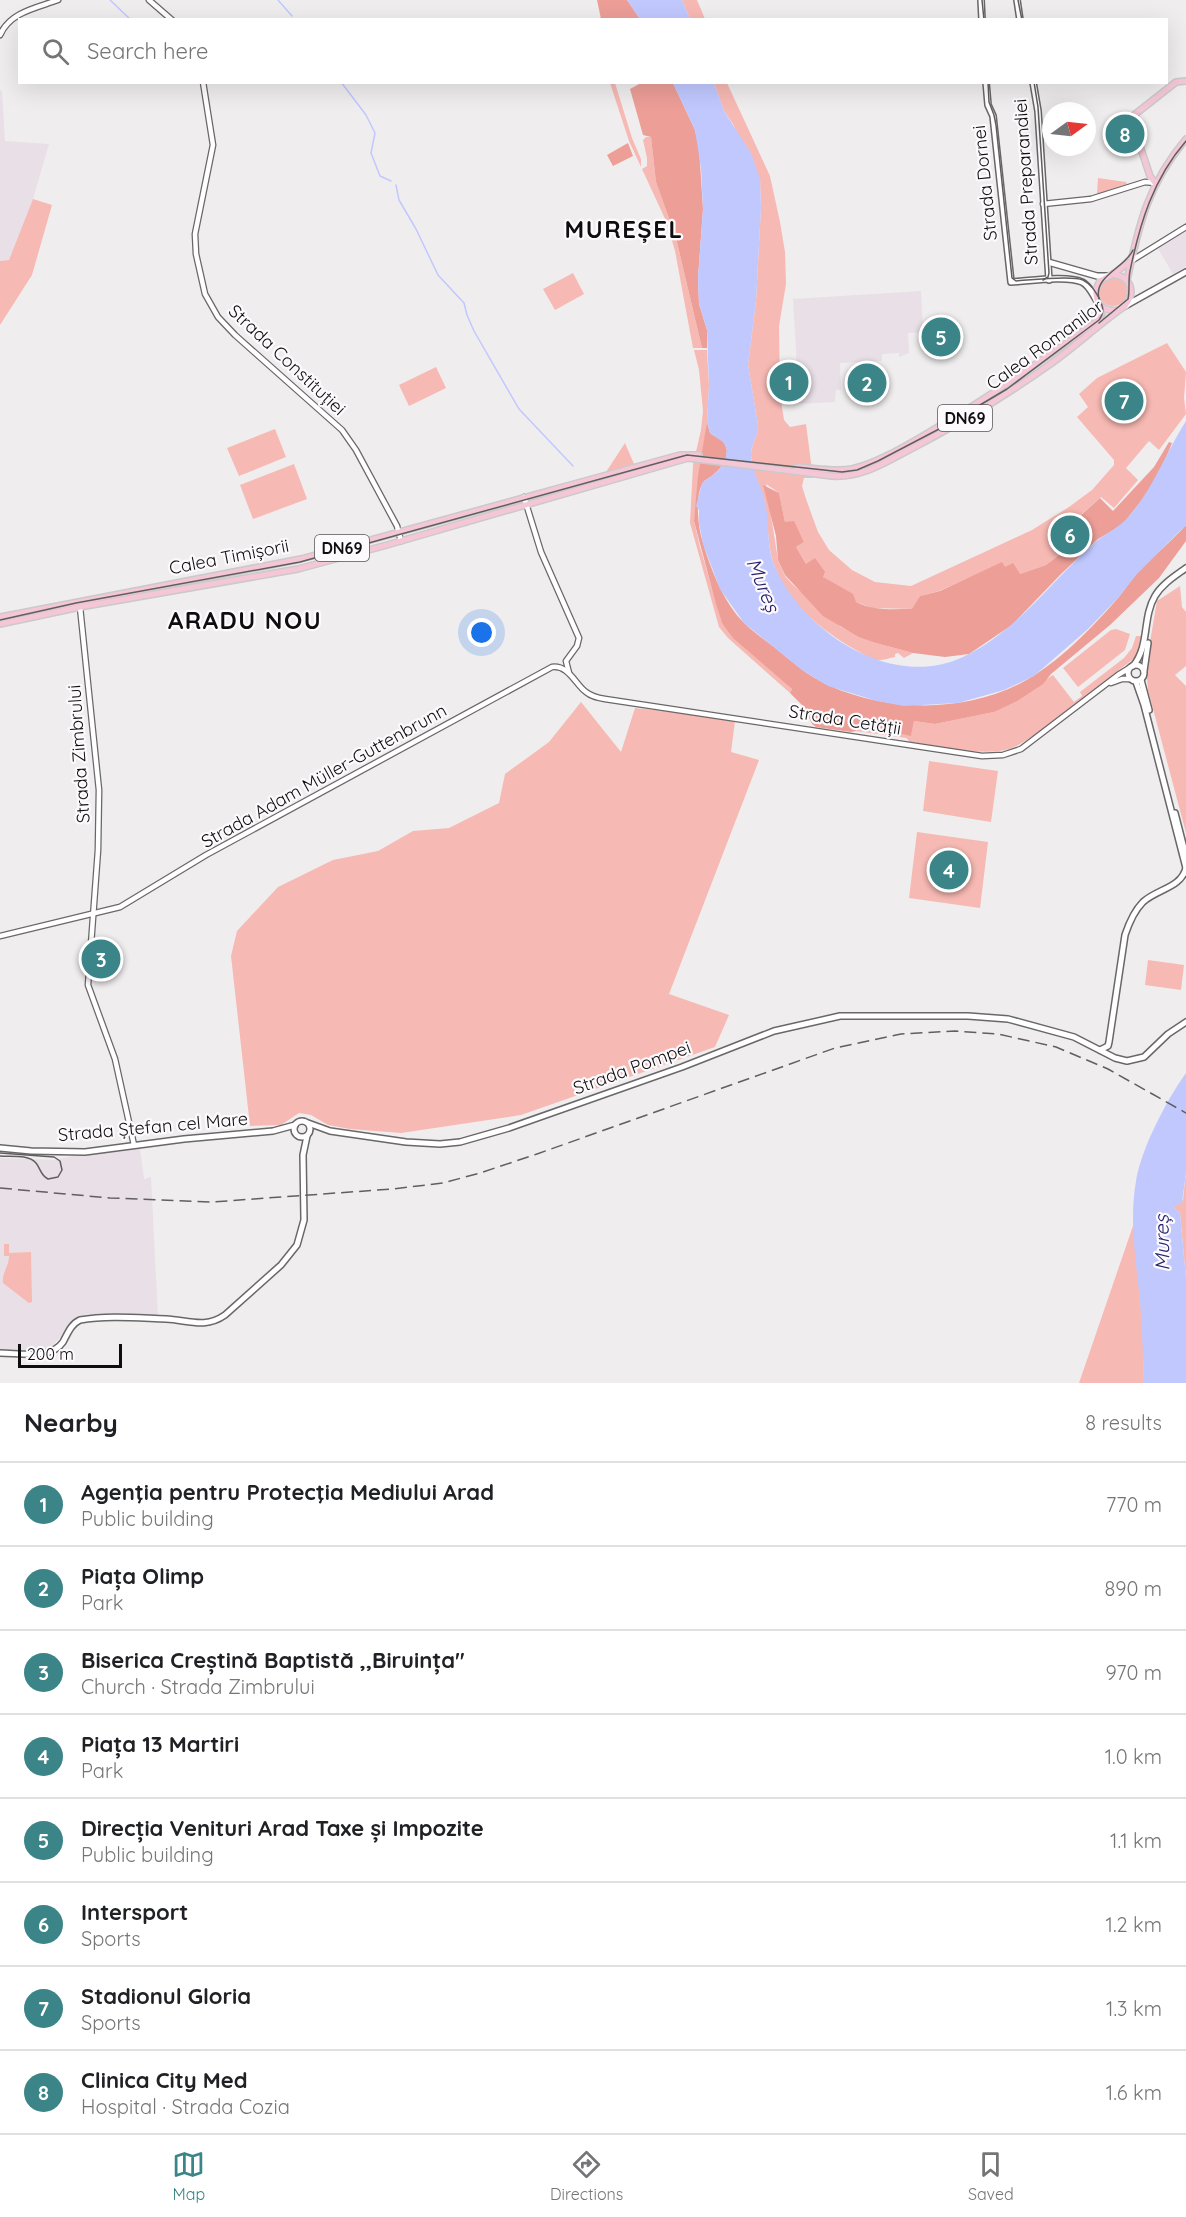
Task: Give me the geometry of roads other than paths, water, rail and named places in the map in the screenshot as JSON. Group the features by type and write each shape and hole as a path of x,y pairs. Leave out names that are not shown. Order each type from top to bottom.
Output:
{"main road":[{"path":"981,0 982,18"},
{"path":"1017,0 1020,18"},
{"path":"1155,183 1150,176 1139,143 1124,123 1176,82 1186,82"},
{"name":"Strada Dornei","path":"986,84 988,105 993,116 1011,282 1049,280"},
{"name":"Strada Preparandiei","path":"1033,84 1038,111 1049,280"},
{"path":"1125,306 1131,293 1127,280 1144,210 1155,183 1186,139"},
{"path":"1099,304 1096,294 1100,281 1131,261"},
{"path":"1048,262 1097,276 1111,275 1127,280"},
{"path":"1049,280 1084,283 1099,304 1109,311 1119,310 1186,272"},
{"name":"Calea Romanilor","path":"792,468 834,470 852,468 911,442 1007,385 1098,320 1102,311 1099,304"},
{"name":"Calea Romanilor","path":"792,468 847,476 860,474 879,465 939,434 1008,392 1051,363 1119,310"},
{"name":"Calea Timișorii","path":"0,617 295,560 683,454 694,456"},
{"name":"Calea Timișorii","path":"0,624 80,607 294,569 401,541 694,456"},
{"name":"DN69","path":"694,456 792,468"},
{"name":"Strada Cetății","path":"1136,680 1128,673 1142,652 1151,605 1159,589 1186,568"},
{"path":"1136,680 1144,671 1151,605"},
{"path":"1132,667 1141,666 1144,671"},
{"path":"1136,680 1184,839 1186,855"},
{"path":"1136,680 1186,868 1182,879 1175,885"},
{"path":"1100,1050 1109,1042 1125,935 1131,920 1144,901 1163,889 1184,885"},
{"name":"Strada Pompei","path":"330,1131 426,1144 460,1142 508,1128 698,1061 757,1037 798,1025 843,1016 945,1016 1008,1019 1074,1037 1123,1061 1140,1059 1168,1034 1186,1022"},
{"path":"303,1155 295,1125 303,1121 330,1131"},
{"path":"0,1353 52,1352 60,1345 73,1324 85,1319 170,1319 199,1324 214,1321 225,1315 282,1265 297,1245 302,1232 303,1155 310,1128 308,1123"},
{"name":"Strada Ștefan cel Mare","path":"0,1148 85,1152 273,1131 295,1125"},
{"name":"Strada Ștefan cel Mare","path":"273,1131 296,1135"},
{"path":"296,1135 330,1131"}],"street":[{"path":"0,35 7,23 14,17 58,0"},
{"path":"149,0 170,18"},
{"name":"Strada Constituției","path":"203,84 213,145 195,234 196,254 205,294 218,317 235,335 342,430 356,450 401,541"},
{"path":"1043,204 1091,199 1145,182 1155,183"},
{"path":"1131,261 1186,227"},
{"path":"524,497 540,552 578,634 578,646 566,664 569,673"},
{"name":"Strada Zimbrului","path":"80,607 99,790 98,850 88,985 115,1059 134,1145"},
{"name":"Strada Adam Müller-Guttenbrunn","path":"0,936 120,907 216,850 568,658"},
{"path":"552,667 560,667 569,673"},
{"name":"Strada Cetății","path":"569,673 585,691 594,697 982,756 1003,755 1021,749 1132,667"},
{"name":"Strada Cetății","path":"1106,686 1118,680 1136,680"}],"water":[{"path":"627,0 682,0 690,18 639,18"},
{"name":"Mureș","path":"673,84 714,84 724,111 751,153 760,179 761,207 756,301 748,365 758,425 751,451 752,461 765,502 770,550 774,565 787,589 805,612 827,632 852,648 879,660 907,666 935,666 963,657 982,647 1016,621 1092,545 1127,519 1147,492 1186,421 1186,525 1137,574 1088,629 1034,676 1004,690 958,703 904,706 877,701 828,686 802,670 744,623 720,589 703,544 699,510 696,506 702,483 718,471 725,462 727,449 723,442 710,433 707,422 709,385 707,330 699,304 698,278 703,209 701,168 695,130"},
{"name":"Mureș","path":"1186,1073 1186,1172 1182,1203 1173,1207 1180,1213 1186,1279 1186,1383 1144,1383 1140,1300 1134,1241 1133,1211 1136,1181 1149,1140 1163,1110"}],"waterway":[{"path":"110,0 129,18"},
{"path":"278,0 292,16"},
{"path":"343,84 366,115 375,133 371,153 380,176 391,181"},
{"path":"396,185 399,200 438,275 464,303 474,331 519,409 573,466"}],"tram line":[{"path":"982,0 984,18"},
{"path":"1018,0 1022,18"},
{"path":"0,620 76,603 300,562 687,455 842,472 857,470 941,428 1007,389 1099,320 1103,312 1102,304 1096,293 1083,280 1060,278 1016,281 1012,278 996,125 989,102 988,84"},
{"path":"1034,84 1038,107 1049,273 1048,277 1043,280"},
{"path":"1099,323 1128,299 1129,275 1149,202 1165,171 1186,141"},
{"path":"1099,299 1098,291 1105,278 1133,250"},
{"path":"0,1153 54,1157 60,1161 62,1170 58,1177 48,1179 43,1176 33,1160 24,1157 0,1156"}],"railway":[{"path":"0,1188 110,1198 212,1202 443,1183 537,1154 835,1048 901,1034 955,1031 998,1034 1056,1047 1108,1069 1186,1113"}],"place":[{"name":"Clinica City Med","path":"1125,134"},
{"name":"Direcția Venituri Arad Taxe și Impozite","path":"941,337"},
{"name":"Agenţia pentru Protecţia Mediului Arad","path":"789,382"},
{"name":"Piața Olimp","path":"867,383"},
{"name":"Stadionul Gloria","path":"1124,401"},
{"name":"Intersport","path":"1070,535"},
{"name":"Piața 13 Martiri","path":"949,870"},
{"name":"Biserica Creștină Baptistă ,,Biruința\"","path":"101,959"}],"district":[{"name":"MUREȘEL","path":"624,230"},
{"name":"ARADU NOU","path":"245,621"}]}
